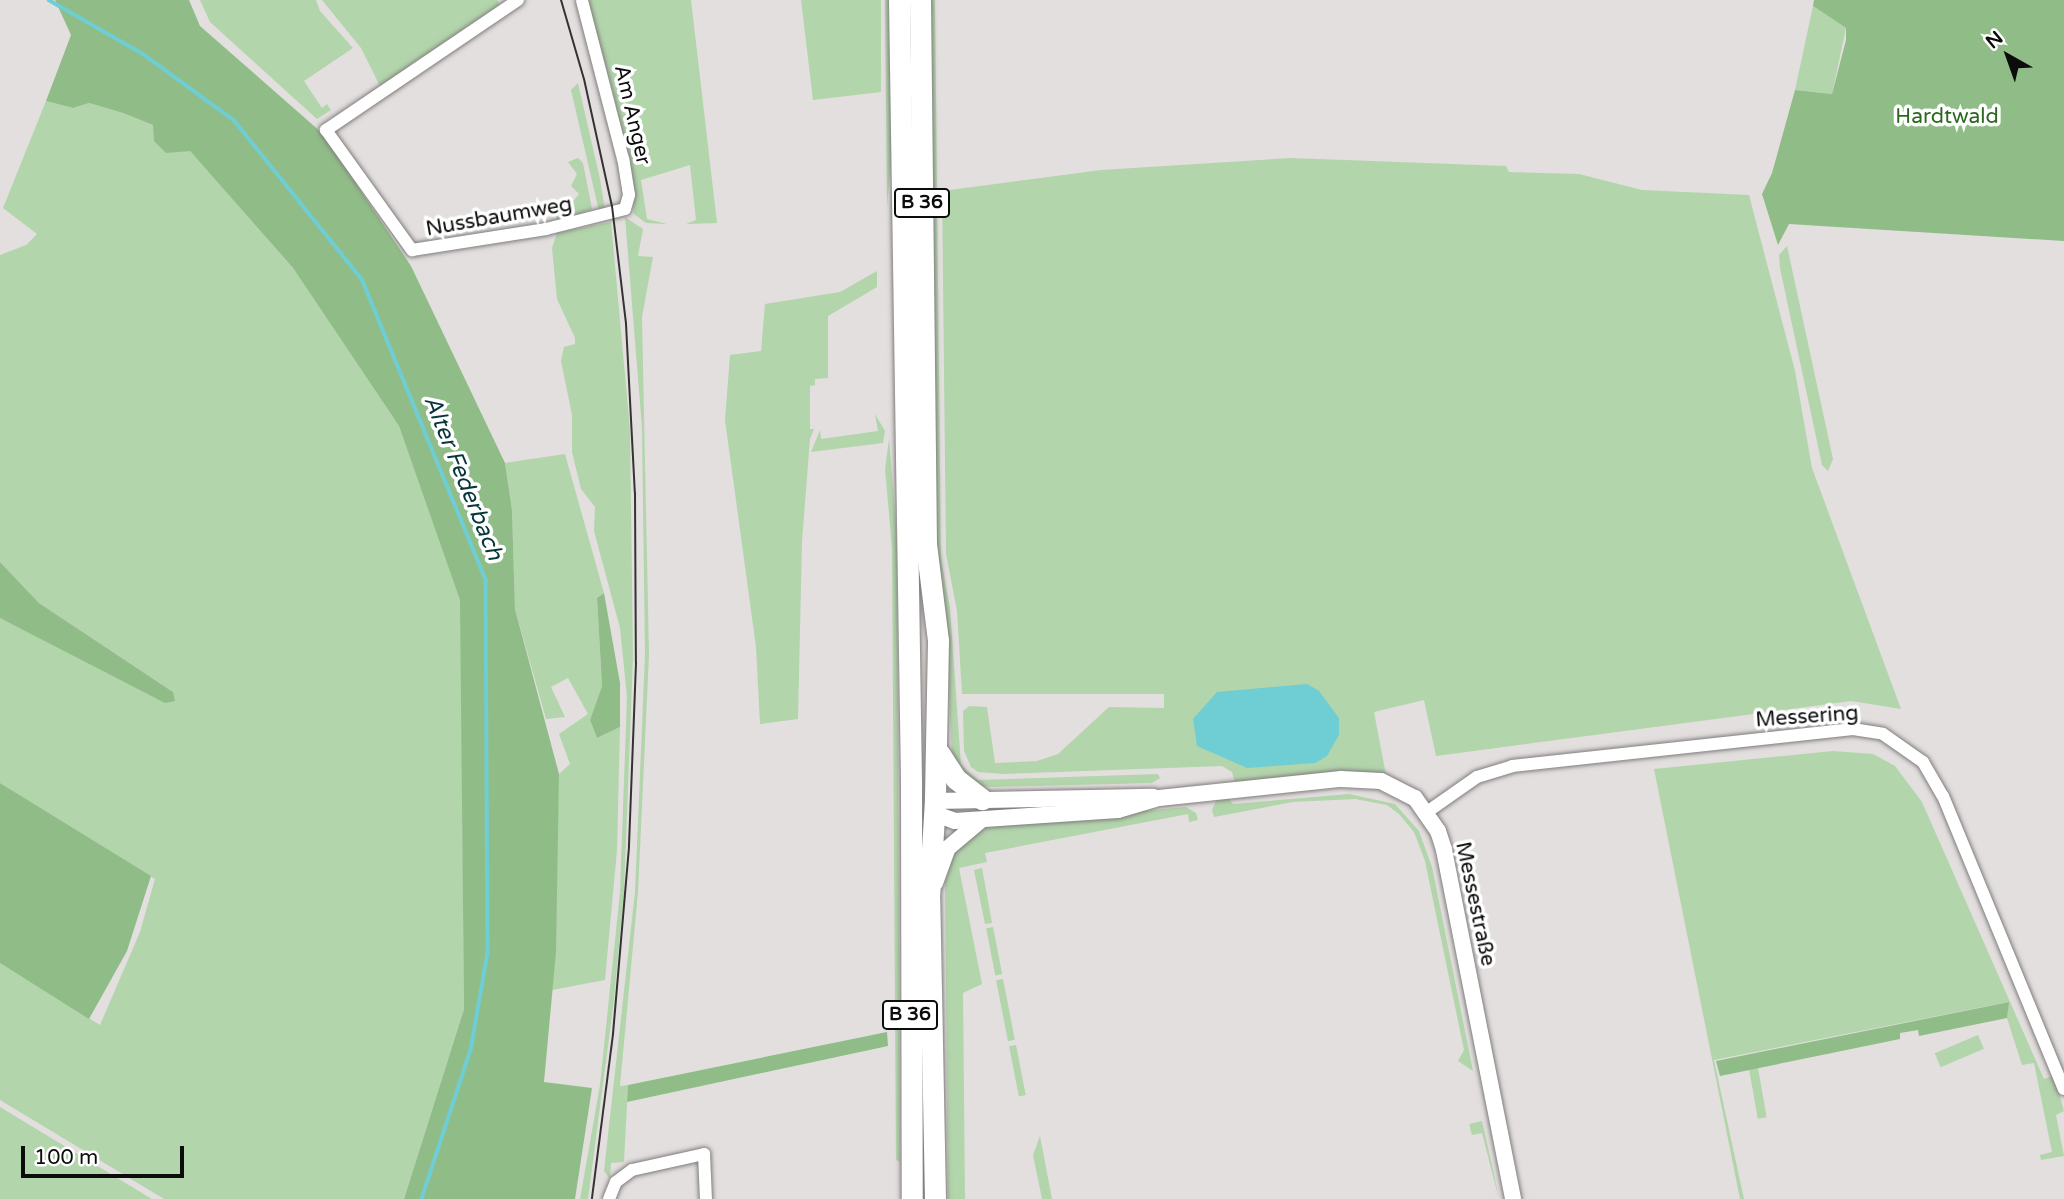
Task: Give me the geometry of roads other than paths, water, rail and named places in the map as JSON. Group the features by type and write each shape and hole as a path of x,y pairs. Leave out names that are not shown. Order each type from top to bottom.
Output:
{"main road":[{"name":"B 36","path":"899,0 911,783 912,1199"},
{"name":"B 36","path":"919,0 926,544 938,640 939,753 931,807 929,898 935,1199"},
{"path":"939,753 956,779 982,809"},
{"path":"911,783 931,807 911,832"}],"street":[{"name":"Nussbaumweg","path":"518,0 326,130 412,250 596,219"},
{"name":"Am Anger","path":"582,0 629,195 621,213 596,219"},
{"name":"Messering","path":"1427,811 1477,777 1512,766 1853,729 1883,734 1923,762 1943,796 2064,1089"},
{"name":"Messestraße","path":"931,807 982,809 1159,798 1366,779 1396,786 1427,811 1444,850 1513,1199"},
{"path":"929,898 948,848 982,809"},
{"path":"609,1199 621,1176 643,1166 705,1154 706,1199"}],"water":[{"path":"1307,684 1319,691 1339,718 1339,735 1327,756 1315,763 1247,768 1197,746 1193,719 1217,692"}],"waterway":[{"name":"Alter Federbach","path":"49,0 143,54 234,120 362,279 486,580 488,953 471,1050 422,1199"}],"tram line":[{"path":"561,0 584,79 612,206 626,324 635,493 636,663 629,847 613,1034 592,1199"}],"park label":[{"name":"Hardtwald","path":"1947,117"}]}
